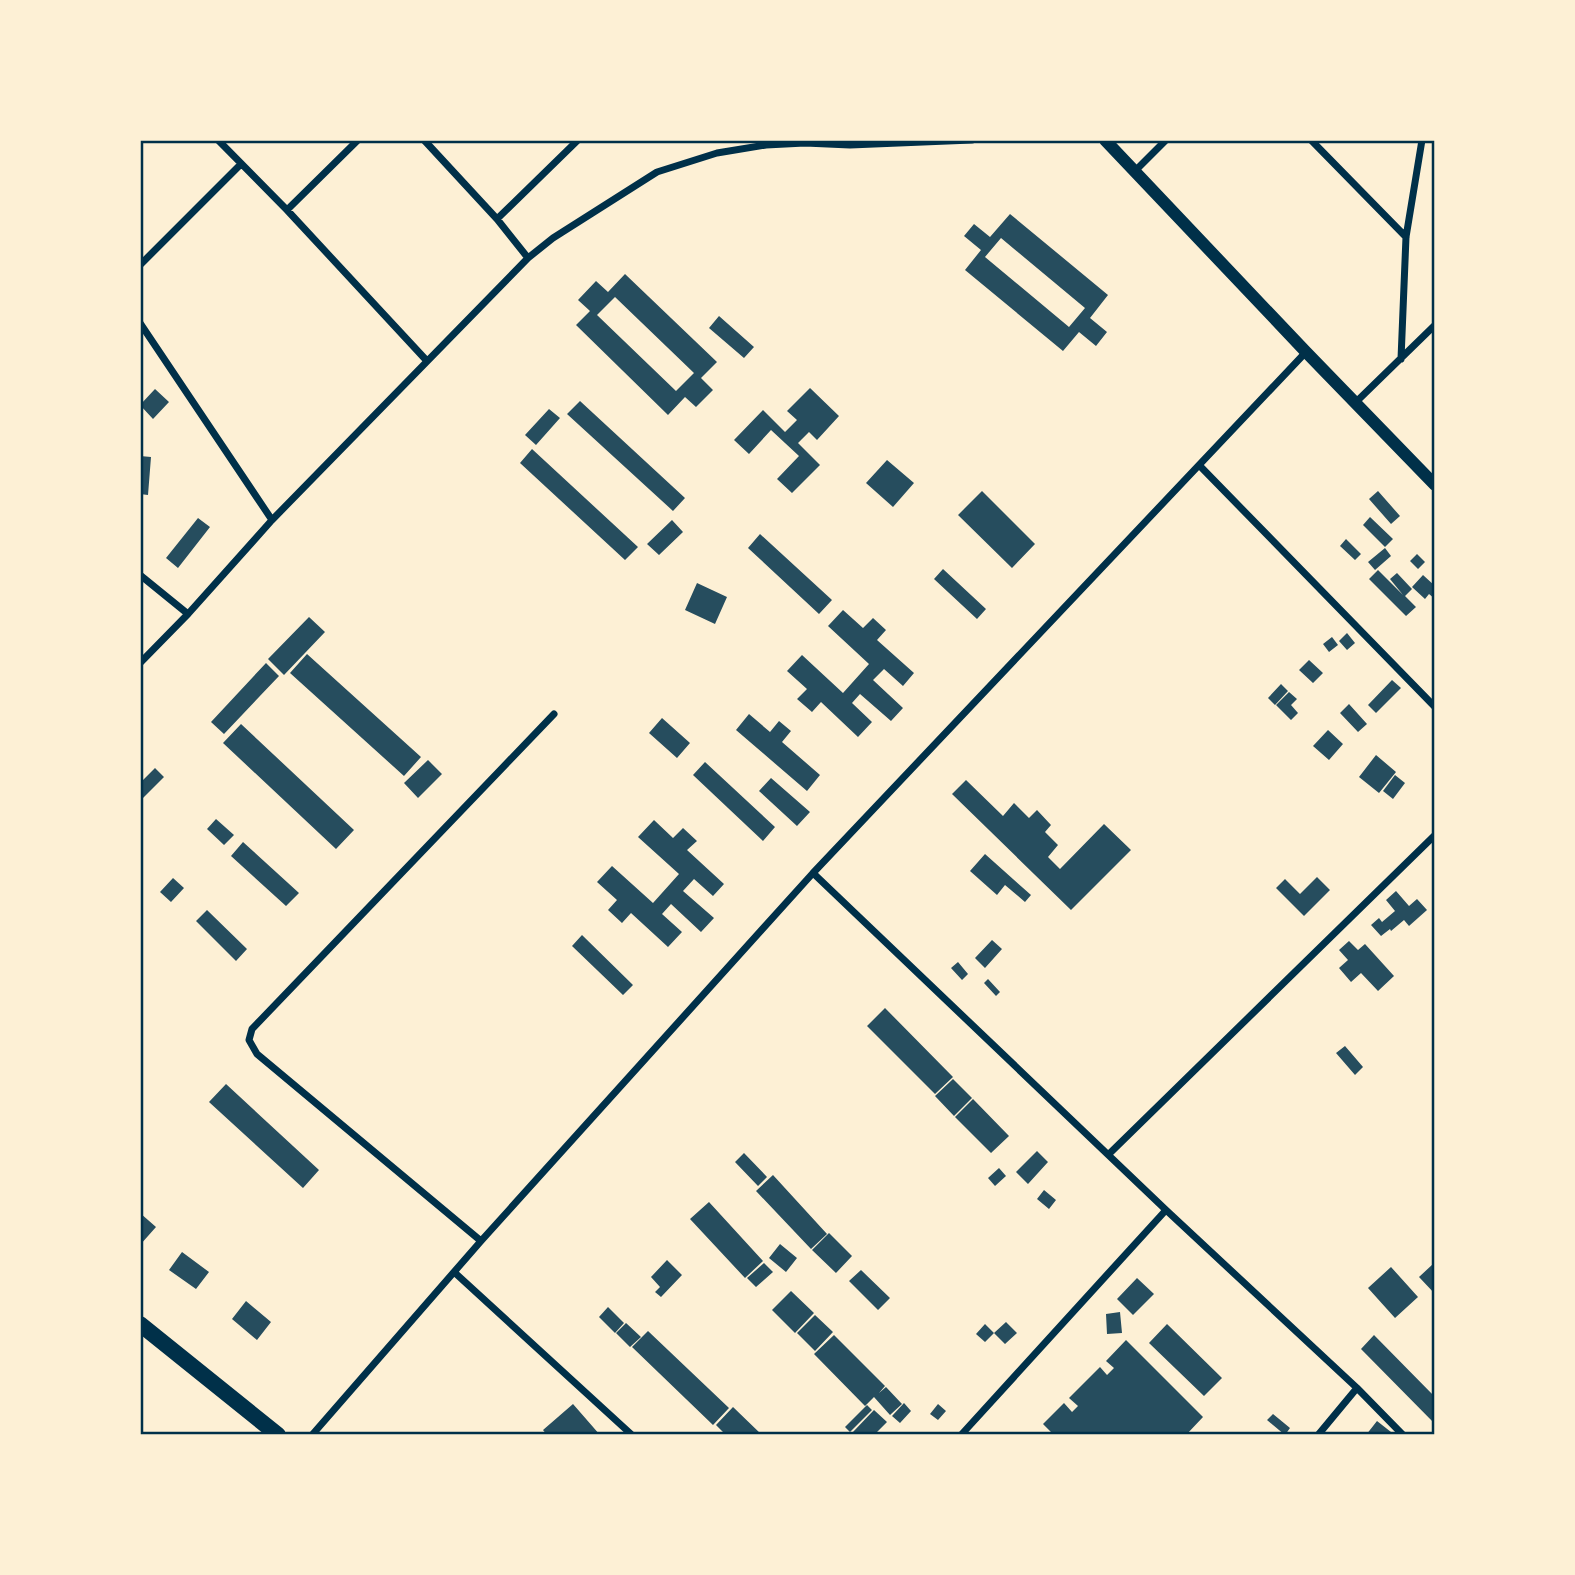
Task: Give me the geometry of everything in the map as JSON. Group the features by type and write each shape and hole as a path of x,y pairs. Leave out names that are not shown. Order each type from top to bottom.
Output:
{"main road":[{"path":"140,1324 278,1435"}],"street":[{"path":"218,140 427,361"},
{"path":"287,210 358,140"},
{"path":"424,140 497,219 528,258"},
{"path":"497,219 578,140"},
{"path":"140,663 272,520 528,258 553,238 657,172 717,153 763,143 850,145 972,140"},
{"path":"1105,140 1435,485"},
{"path":"1135,171 1166,140"},
{"path":"1311,140 1406,237"},
{"path":"1401,359 1406,237 1422,140"},
{"path":"140,265 241,164"},
{"path":"140,323 143,335 272,520"},
{"path":"1355,403 1435,325"},
{"path":"312,1435 481,1241 813,873 1306,352"},
{"path":"1199,465 1435,707"},
{"path":"140,575 188,614"},
{"path":"481,1241 257,1054 249,1040 252,1029 554,714"},
{"path":"1109,1154 1435,835"},
{"path":"813,873 1357,1388 1403,1435"},
{"path":"961,1435 1166,1210"},
{"path":"454,1272 632,1435"},
{"path":"1318,1435 1357,1388"}],"building":[{"path":"1010,214 1108,295 1090,318 1107,332 1096,346 1079,332 1063,351 965,270 981,250 964,236 974,224 990,237","holes":["1001,238 1085,308 1069,327 985,257"]},
{"path":"625,274 717,362 701,378 713,390 696,407 685,397 668,415 576,325 590,311 578,300 596,281 608,292","holes":["615,297 694,373 676,391 597,315"]},
{"path":"719,316 754,347 744,358 709,328"},
{"path":"810,388 839,416 817,440 809,432 798,443 820,465 792,493 777,479 799,456 771,430 749,454 734,440 763,410 785,432 797,420 787,411"},
{"path":"155,389 169,402 153,419 140,405"},
{"path":"580,401 685,498 673,511 567,414"},
{"path":"549,409 560,418 536,445 525,435"},
{"path":"532,449 638,547 625,560 520,463"},
{"path":"140,456 151,457 148,495 140,494"},
{"path":"887,460 914,483 893,507 866,483"},
{"path":"982,491 1035,544 1012,568 958,515"},
{"path":"1378,491 1400,516 1391,524 1369,499"},
{"path":"1370,517 1393,539 1385,547 1363,525"},
{"path":"198,518 210,527 178,568 166,558"},
{"path":"672,520 683,532 659,555 647,544"},
{"path":"760,534 832,600 819,614 748,548"},
{"path":"1346,539 1361,554 1355,560 1340,546"},
{"path":"1385,548 1391,556 1375,570 1368,562"},
{"path":"1417,554 1425,562 1418,569 1410,561"},
{"path":"943,569 986,609 977,619 934,579"},
{"path":"1378,570 1403,595 1390,579 1397,573 1412,589 1405,596 1416,607 1406,616 1369,579"},
{"path":"1423,575 1435,586 1435,599 1429,594 1425,599 1412,587"},
{"path":"697,583 727,597 715,624 685,610"},
{"path":"843,610 863,628 873,618 886,630 877,640 914,673 903,686 884,669 873,680 903,708 891,721 860,694 852,703 872,722 858,737 821,702 812,712 797,699 807,689 787,671 802,655 843,693 869,664 828,626"},
{"path":"309,617 325,632 284,675 268,659"},
{"path":"1347,633 1355,643 1347,650 1339,641"},
{"path":"1332,637 1338,645 1329,652 1323,644"},
{"path":"307,654 421,757 404,776 290,673"},
{"path":"1309,660 1323,673 1313,683 1299,670"},
{"path":"266,663 279,676 224,734 211,722"},
{"path":"1392,680 1401,688 1376,713 1368,705"},
{"path":"1281,684 1288,691 1275,705 1268,698"},
{"path":"1289,692 1297,699 1291,705 1298,713 1291,720 1276,705"},
{"path":"1349,704 1367,724 1358,732 1340,713"},
{"path":"749,714 770,732 779,721 791,731 782,742 820,775 807,791 736,730"},
{"path":"662,718 690,743 677,758 649,733"},
{"path":"241,724 354,830 336,849 223,743"},
{"path":"1328,730 1343,744 1329,760 1313,746"},
{"path":"1376,755 1396,772 1379,793 1359,777"},
{"path":"428,760 442,774 418,798 404,783"},
{"path":"705,762 775,827 763,841 693,775"},
{"path":"155,768 164,777 140,801 140,783"},
{"path":"1395,775 1405,783 1393,799 1383,791"},
{"path":"771,778 810,812 797,826 759,791"},
{"path":"966,780 1003,816 1014,803 1029,818 1037,810 1051,825 1045,832 1058,845 1048,857 1060,869 1104,824 1131,850 1071,910 952,794"},
{"path":"216,819 234,835 224,845 207,829"},
{"path":"654,820 673,838 683,828 697,841 687,850 724,884 713,896 694,879 683,891 714,918 701,932 671,904 662,914 682,932 668,947 631,913 622,923 608,910 617,900 597,882 612,866 653,903 679,874 638,837"},
{"path":"243,842 299,893 286,906 231,856"},
{"path":"985,854 1031,895 1025,902 1005,885 997,895 970,871"},
{"path":"1317,877 1330,890 1304,916 1276,888 1285,879 1300,894"},
{"path":"173,878 184,888 171,902 160,892"},
{"path":"1396,891 1409,906 1417,899 1427,910 1409,926 1404,920 1381,936 1371,925 1379,918 1382,922 1395,911 1386,900"},
{"path":"207,910 247,949 236,961 196,921"},
{"path":"582,935 633,985 623,995 572,946"},
{"path":"992,940 1002,949 985,968 975,958"},
{"path":"1349,941 1358,950 1365,944 1394,976 1378,991 1361,973 1351,982 1339,968 1348,960 1339,950"},
{"path":"958,962 968,974 962,980 951,968"},
{"path":"988,979 1000,992 996,996 984,983"},
{"path":"885,1008 953,1077 935,1094 867,1026"},
{"path":"1345,1046 1363,1067 1355,1075 1336,1053"},
{"path":"953,1079 972,1098 954,1116 935,1096"},
{"path":"226,1084 319,1170 303,1188 209,1102"},
{"path":"973,1099 1009,1136 991,1153 955,1117"},
{"path":"1037,1151 1048,1162 1028,1184 1016,1172"},
{"path":"744,1153 767,1177 758,1186 735,1162"},
{"path":"999,1168 1006,1176 995,1186 988,1178"},
{"path":"773,1175 827,1234 811,1249 756,1191"},
{"path":"1044,1190 1056,1200 1049,1209 1037,1199"},
{"path":"709,1202 763,1261 745,1278 690,1219"},
{"path":"140,1213 156,1227 140,1245"},
{"path":"829,1233 852,1256 836,1273 812,1250"},
{"path":"780,1244 797,1258 786,1272 769,1258"},
{"path":"182,1252 209,1272 196,1289 169,1270"},
{"path":"667,1260 682,1275 661,1297 655,1292 660,1287 651,1277"},
{"path":"764,1263 773,1272 756,1287 747,1278"},
{"path":"1433,1264 1435,1266 1435,1294 1419,1277"},
{"path":"1391,1267 1418,1297 1395,1318 1368,1288"},
{"path":"861,1270 890,1298 878,1310 849,1281"},
{"path":"1137,1278 1154,1294 1133,1315 1117,1299"},
{"path":"791,1291 814,1313 795,1333 772,1310"},
{"path":"246,1301 271,1322 257,1340 232,1319"},
{"path":"608,1307 624,1323 615,1333 599,1317"},
{"path":"1120,1312 1122,1333 1107,1334 1106,1314"},
{"path":"815,1315 833,1332 815,1351 797,1333"},
{"path":"1006,1322 1017,1333 1005,1344 994,1333"},
{"path":"626,1323 641,1337 630,1347 616,1333"},
{"path":"985,1324 994,1333 985,1342 976,1334"},
{"path":"1167,1324 1222,1378 1204,1396 1149,1343"},
{"path":"648,1331 729,1408 713,1425 632,1347"},
{"path":"834,1335 885,1386 879,1393 886,1387 902,1404 890,1415 874,1397 865,1406 814,1354"},
{"path":"1374,1335 1435,1397 1435,1424 1361,1349"},
{"path":"1126,1340 1203,1417 1186,1435 1054,1435 1043,1424 1064,1403 1072,1412 1078,1406 1069,1398 1100,1367 1107,1375 1114,1368 1106,1361"},
{"path":"904,1403 911,1411 900,1423 892,1416"},
{"path":"573,1404 600,1435 547,1435 543,1430"},
{"path":"938,1404 946,1411 938,1420 930,1414"},
{"path":"867,1405 872,1410 850,1432 845,1427"},
{"path":"733,1407 762,1435 726,1435 716,1425"},
{"path":"874,1410 887,1422 874,1435 854,1435 852,1433"},
{"path":"1273,1414 1290,1428 1285,1435 1267,1420"},
{"path":"1377,1421 1391,1432 1388,1435 1366,1435"}]}
